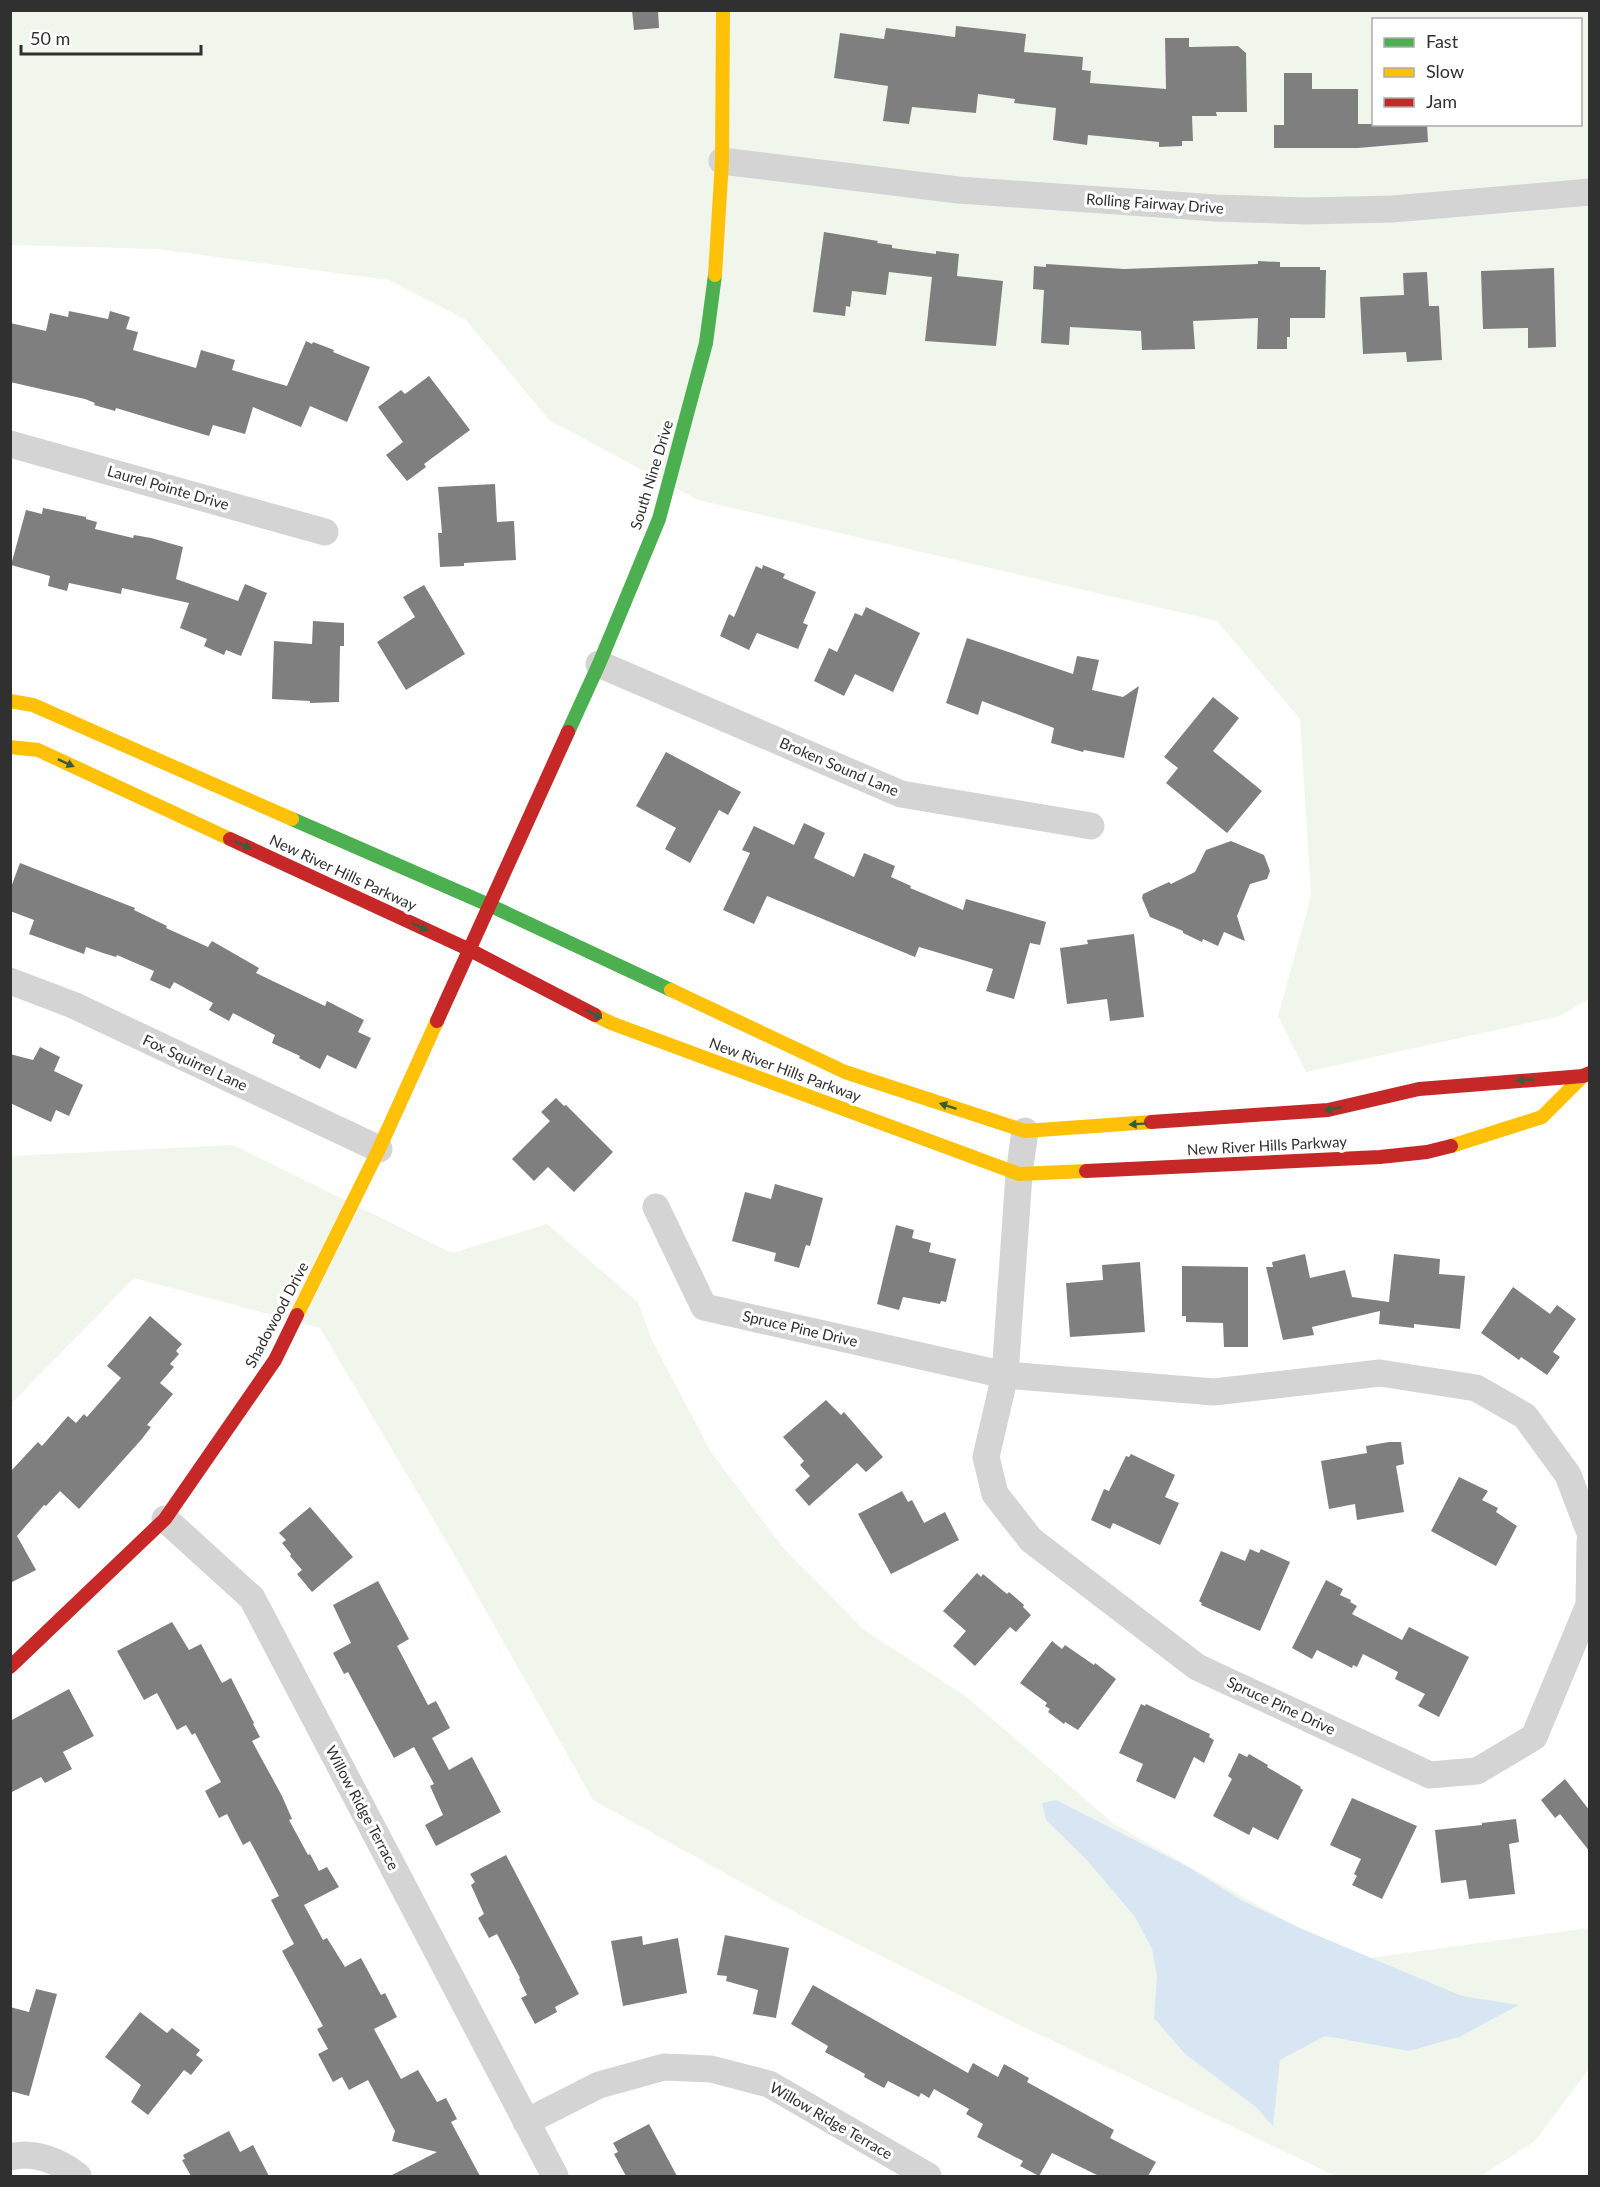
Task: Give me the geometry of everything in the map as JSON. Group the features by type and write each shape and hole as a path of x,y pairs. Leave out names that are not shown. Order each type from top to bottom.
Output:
{"street":[{"name":"South Nine Drive","path":"468,949 599,664 659,519 706,343 715,272 722,162 723,10"},
{"name":"Rolling Fairway Drive","path":"722,162 958,190 1216,208 1306,211 1393,208 1590,192"},
{"name":"Laurel Pointe Drive","path":"10,444 325,532"},
{"name":"Broken Sound Lane","path":"599,664 901,794 1091,826"},
{"name":"New River Hills Parkway","path":"10,702 33,705 489,905 845,1072 1025,1131 1328,1110 1419,1089 1586,1074"},
{"name":"New River Hills Parkway","path":"10,747 38,750 468,949 611,1023 1019,1174 1380,1157 1427,1152 1476,1139 1542,1117 1586,1074"},
{"name":"Shadowood Drive","path":"10,1667 165,1519 275,1360 379,1149 468,949"},
{"name":"Fox Squirrel Lane","path":"10,981 73,1005 379,1149"},
{"name":"Spruce Pine Drive","path":"1025,1131 1019,1174 1005,1375 986,1457 995,1494 1031,1540 1197,1667 1430,1775 1477,1771 1534,1737 1589,1605 1590,1542"},
{"name":"Spruce Pine Drive","path":"656,1207 704,1306 1005,1375 1214,1392 1380,1373 1476,1388 1525,1416 1568,1475 1590,1533"},
{"name":"Willow Ridge Terrace","path":"165,1519 252,1598 555,2176"},
{"name":"Willow Ridge Terrace","path":"526,2122 599,2085 664,2067 711,2069 768,2084 928,2176"},
{"path":"10,2157 23,2153 64,2165 78,2176"}],"shaded area":[{"path":"11,11 1589,11 1589,999 1560,1016 1306,1072 1278,1016 1311,897 1300,719 1217,621 698,500 549,420 466,320 389,280 157,249 11,245"},
{"path":"233,1145 452,1253 547,1224 638,1302 652,1340 711,1452 784,1549 863,1629 968,1698 1114,1824 1355,1960 1589,1928 1589,2069 1535,2141 1481,2176 1338,2176 1327,2172 1015,2023 815,1923 593,1800 452,1551 320,1328 134,1278 11,1404 11,1156"}],"water":[{"path":"1056,1800 1188,1867 1243,1901 1302,1929 1462,1996 1519,2005 1459,2037 1409,2051 1325,2036 1280,2060 1273,2126 1256,2107 1185,2054 1154,2018 1157,1977 1152,1949 1135,1917 1086,1859 1046,1820 1042,1803"}],"building":[{"path":"632,10 658,10 659,28 634,30"},
{"path":"956,26 1026,34 1024,52 1083,57 1082,70 1091,71 1090,83 1166,89 1165,38 1189,38 1189,47 1238,46 1246,53 1247,112 1216,112 1217,116 1192,116 1193,141 1182,141 1182,146 1159,147 1159,142 1088,135 1087,145 1053,140 1056,108 1014,103 1015,99 978,94 976,113 912,107 909,124 883,121 888,86 834,78 840,33 884,39 886,28 955,37"},
{"path":"1284,73 1312,73 1312,89 1358,89 1358,124 1427,126 1428,142 1358,148 1274,148 1274,125 1284,125"},
{"path":"824,232 878,241 877,243 892,245 892,248 936,254 936,251 959,254 957,276 1003,281 996,346 925,341 932,277 889,272 886,295 852,291 850,307 846,306 845,316 813,312"},
{"path":"1258,261 1280,262 1280,267 1320,267 1320,270 1326,270 1325,318 1290,318 1290,337 1287,337 1287,349 1257,349 1258,318 1193,321 1195,349 1142,350 1141,331 1070,327 1069,345 1041,343 1044,290 1033,289 1034,266 1046,267 1046,264 1124,269 1258,264"},
{"path":"1554,268 1556,347 1528,348 1528,328 1483,329 1481,271"},
{"path":"1427,272 1429,306 1439,306 1442,360 1407,362 1406,352 1363,354 1360,297 1404,295 1403,273"},
{"path":"69,311 108,319 110,311 130,317 126,329 138,332 133,350 196,368 201,350 235,360 232,370 287,386 306,341 334,350 333,352 370,367 347,422 310,406 301,427 253,407 245,434 213,425 209,436 116,408 115,411 94,405 95,403 85,399 10,382 10,323 46,331 50,313 68,317"},
{"path":"429,376 470,430 424,464 426,467 407,481 386,455 403,442 378,407 401,390 405,394"},
{"path":"495,484 497,522 514,521 516,560 440,567 438,533 442,533 438,487"},
{"path":"43,508 86,517 86,519 97,522 95,529 133,538 134,535 151,538 183,547 176,579 238,601 245,584 267,593 241,656 226,650 224,655 204,646 207,639 180,628 189,603 122,588 121,594 69,583 67,591 48,586 50,576 11,565 26,510 42,514"},
{"path":"763,565 785,574 783,578 816,592 803,623 808,625 798,649 757,633 749,650 720,636 729,614 734,617 756,566 762,569"},
{"path":"424,585 465,654 406,690 377,642 415,617 403,597"},
{"path":"866,607 920,633 893,692 855,674 844,696 814,681 829,648 837,652 855,613 862,616"},
{"path":"313,621 344,623 344,646 340,646 339,702 310,703 310,701 272,699 274,641 312,644"},
{"path":"967,638 1073,674 1077,656 1099,660 1092,690 1123,697 1139,686 1124,758 1084,750 1083,752 1051,743 1054,728 982,701 978,715 946,703"},
{"path":"1213,697 1239,718 1213,751 1262,791 1227,833 1166,783 1178,768 1164,757"},
{"path":"666,752 741,792 728,815 719,810 690,863 665,849 676,828 636,806"},
{"path":"804,823 825,833 814,858 854,877 864,853 895,866 891,877 911,886 910,888 963,910 966,899 1046,922 1040,945 1030,943 1014,999 986,991 993,969 919,947 915,957 767,896 754,924 723,910 750,853 742,850 754,826 794,845"},
{"path":"1231,841 1264,855 1270,871 1267,879 1250,884 1237,916 1245,941 1224,932 1218,946 1203,939 1202,942 1150,917 1142,898 1143,894 1195,872 1206,850"},
{"path":"20,863 135,908 134,910 167,926 166,928 208,947 212,941 259,968 256,973 325,1006 327,1001 364,1020 358,1032 371,1038 356,1069 327,1055 320,1069 299,1058 300,1056 272,1043 275,1035 233,1013 229,1021 209,1010 213,1003 174,982 170,989 150,980 154,971 117,955 116,957 86,947 84,954 29,934 34,920 10,911 10,890"},
{"path":"1134,934 1144,1017 1110,1021 1107,999 1067,1004 1060,948 1088,944 1087,940"},
{"path":"40,1047 60,1057 54,1071 83,1085 69,1116 56,1110 51,1122 10,1103 10,1054 33,1060"},
{"path":"556,1098 613,1152 574,1192 548,1167 534,1181 512,1159 550,1121 541,1112"},
{"path":"775,1184 823,1198 810,1246 806,1245 799,1268 774,1261 776,1253 732,1241 745,1192 771,1199"},
{"path":"896,1225 914,1230 912,1238 931,1243 929,1252 956,1259 946,1302 941,1301 940,1304 903,1297 899,1310 877,1304"},
{"path":"1305,1254 1310,1278 1345,1270 1352,1297 1389,1302 1394,1254 1440,1259 1439,1274 1465,1276 1460,1329 1414,1324 1414,1328 1379,1324 1380,1311 1312,1327 1314,1335 1283,1340 1266,1267 1273,1267 1272,1262"},
{"path":"1140,1262 1145,1332 1070,1337 1066,1283 1103,1280 1102,1265"},
{"path":"1182,1266 1248,1267 1248,1347 1224,1347 1223,1323 1186,1322 1186,1316 1182,1316"},
{"path":"1513,1287 1550,1314 1557,1305 1576,1319 1553,1352 1560,1357 1547,1375 1521,1357 1519,1360 1481,1333"},
{"path":"150,1316 182,1344 176,1351 179,1354 170,1364 174,1367 160,1383 173,1394 147,1425 151,1427 141,1440 79,1509 60,1491 46,1506 44,1505 17,1536 36,1570 10,1583 10,1472 38,1442 42,1446 68,1416 76,1423 84,1414 87,1417 121,1378 107,1366"},
{"path":"826,1400 841,1415 844,1412 883,1457 866,1472 857,1463 809,1506 795,1490 810,1476 800,1465 804,1461 783,1437"},
{"path":"1401,1442 1404,1464 1396,1466 1404,1512 1357,1520 1355,1504 1329,1509 1321,1461 1367,1453 1366,1446"},
{"path":"1131,1454 1175,1475 1165,1497 1179,1503 1160,1545 1113,1523 1110,1529 1091,1520 1104,1489 1109,1491 1126,1456 1129,1457"},
{"path":"1459,1477 1488,1491 1482,1500 1498,1508 1496,1512 1517,1526 1496,1566 1431,1531"},
{"path":"902,1491 908,1502 912,1500 924,1523 945,1512 959,1540 891,1574 858,1514"},
{"path":"310,1507 353,1557 312,1592 297,1574 302,1570 290,1556 291,1554 282,1543 286,1540 279,1533"},
{"path":"1250,1549 1259,1553 1261,1549 1290,1562 1260,1631 1201,1605 1199,1601 1221,1551 1245,1561"},
{"path":"977,1573 981,1577 983,1574 1007,1594 1009,1592 1024,1605 1023,1607 1031,1615 1016,1632 1010,1627 975,1666 953,1646 966,1631 943,1611"},
{"path":"1326,1580 1343,1589 1340,1595 1357,1606 1352,1614 1402,1640 1409,1627 1469,1657 1439,1717 1418,1706 1425,1694 1395,1679 1398,1672 1363,1654 1357,1667 1353,1665 1352,1668 1317,1650 1312,1659 1292,1648"},
{"path":"378,1581 409,1639 397,1646 428,1705 436,1701 450,1728 432,1738 449,1770 472,1757 501,1812 436,1846 425,1825 443,1815 430,1786 434,1784 414,1747 394,1758 348,1672 344,1674 333,1653 351,1643 333,1605"},
{"path":"172,1622 189,1650 201,1644 222,1683 231,1678 260,1737 252,1741 282,1796 292,1819 289,1820 319,1871 327,1867 339,1887 304,1905 323,1940 327,1938 345,1967 361,1958 381,1995 385,1993 397,2017 374,2029 401,2079 418,2070 437,2102 446,2098 457,2119 451,2122 480,2176 390,2176 437,2152 392,2141 395,2131 368,2080 349,2090 342,2077 333,2082 318,2054 328,2049 317,2029 323,2026 282,1951 294,1944 271,1900 279,1896 250,1841 243,1845 227,1814 219,1818 205,1791 221,1782 195,1733 192,1735 186,1725 177,1730 157,1693 144,1700 117,1651"},
{"path":"1052,1641 1062,1649 1065,1645 1116,1679 1078,1730 1065,1722 1064,1724 1048,1712 1050,1709 1045,1706 1047,1703 1020,1683"},
{"path":"69,1689 94,1736 63,1752 72,1769 45,1783 41,1777 10,1793 10,1721"},
{"path":"1141,1704 1145,1706 1146,1704 1210,1734 1209,1737 1214,1740 1204,1763 1194,1757 1175,1799 1136,1781 1143,1764 1119,1753"},
{"path":"1239,1753 1247,1757 1249,1754 1303,1790 1278,1840 1253,1827 1249,1835 1213,1816 1232,1779 1228,1776"},
{"path":"1565,1779 1590,1811 1590,1852 1560,1814 1555,1818 1541,1800"},
{"path":"1352,1798 1417,1826 1382,1899 1352,1885 1361,1859 1330,1845"},
{"path":"1516,1819 1519,1842 1509,1844 1515,1894 1469,1899 1466,1880 1441,1883 1435,1830"},
{"path":"506,1855 579,1994 555,2007 557,2012 535,2024 521,1998 527,1995 520,1978 497,1934 489,1938 478,1918 484,1914 471,1885 475,1882 470,1874"},
{"path":"725,1935 789,1948 776,2018 753,2014 758,1990 726,1981 727,1976 717,1975"},
{"path":"642,1936 643,1945 678,1938 687,1993 623,2006 611,1941"},
{"path":"813,1985 968,2073 973,2063 998,2077 1004,2064 1029,2078 1027,2082 1114,2130 1110,2138 1156,2162 1148,2176 1099,2176 1052,2153 1039,2176 1020,2166 1023,2161 977,2137 983,2124 966,2114 969,2109 934,2089 929,2098 921,2093 919,2097 888,2081 884,2088 864,2077 865,2074 825,2052 828,2046 791,2024"},
{"path":"36,1989 57,1994 29,2096 10,2091 10,2007 29,2012"},
{"path":"140,2012 167,2033 172,2028 200,2050 196,2055 203,2060 191,2075 184,2070 148,2115 131,2102 141,2085 105,2057"},
{"path":"649,2124 677,2176 626,2176 614,2154 618,2152 613,2143"},
{"path":"229,2131 240,2152 253,2145 269,2176 191,2176 182,2160 185,2159 183,2155"}],"traffic: fast":[{"path":"568,732 659,519 706,343 715,275"},
{"path":"292,819 489,905 671,990"}],"traffic: slow":[{"path":"715,275 722,161 723,10"},
{"path":"10,701 33,705 292,819"},
{"path":"10,747 38,750 230,839"},
{"path":"671,990 845,1072 1025,1131 1151,1122"},
{"path":"595,1015 611,1023 1019,1174 1086,1171"},
{"path":"297,1315 379,1149 437,1021"},
{"path":"1451,1146 1542,1117 1583,1076"}],"traffic: jam":[{"path":"437,1021 568,732"},
{"path":"230,839 468,949 595,1015"},
{"path":"1151,1122 1328,1110 1419,1089 1583,1076 1590,1073"},
{"path":"1086,1171 1380,1157 1427,1152 1451,1146"},
{"path":"10,1667 165,1519 275,1360 297,1315"}]}
